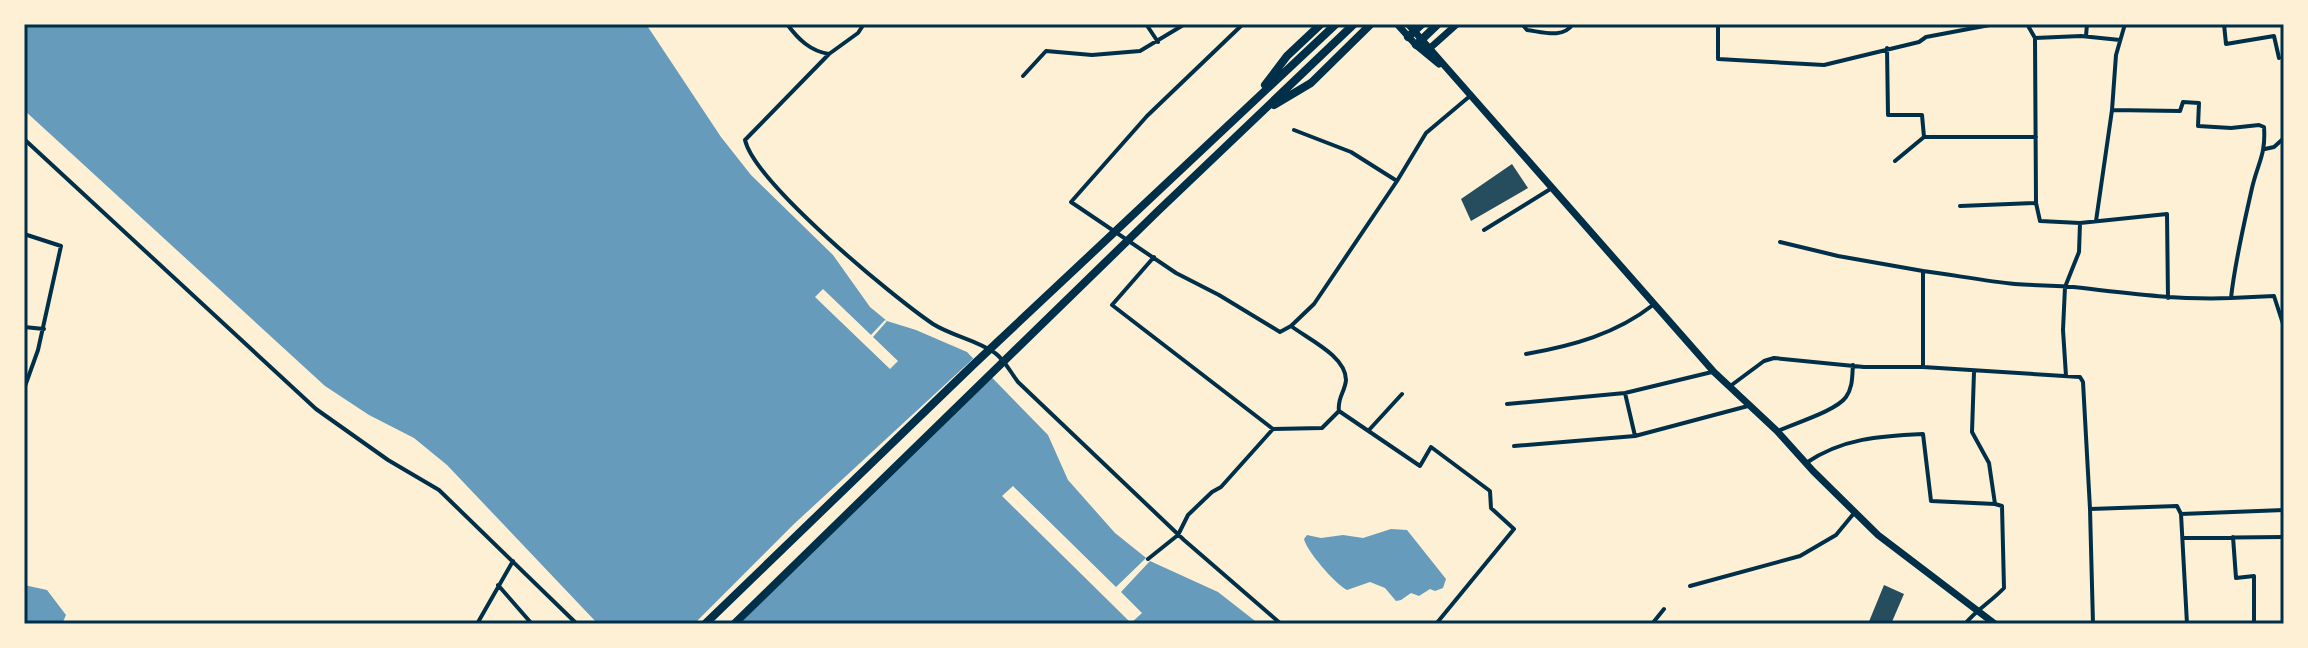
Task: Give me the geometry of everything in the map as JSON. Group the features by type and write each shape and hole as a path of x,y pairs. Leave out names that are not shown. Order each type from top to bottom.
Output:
{"highway":[{"path":"1250,104 1287,56 1321,24"},
{"path":"705,624 973,365 1336,24"},
{"path":"734,624 1354,24"},
{"path":"1259,114 1311,83 1371,24"},
{"path":"1397,24 1413,29 1419,42 1570,206 1714,372 1777,431 1878,535 1995,624"},
{"path":"1419,42 1438,24"},
{"path":"1428,50 1457,24"}],"street":[{"path":"787,24 797,38 818,52 829,54"},
{"path":"864,24 858,33 829,54 745,140 747,150 770,179 863,270 936,325 996,353 1018,382 1178,535 1281,624"},
{"path":"1146,24 1158,42"},
{"path":"1023,76 1046,51 1116,55 1140,51 1185,24"},
{"path":"1243,24 1147,116 1071,202 1154,257 1280,332 1314,304 1426,133 1470,96"},
{"path":"1522,24 1525,30 1558,34 1569,30 1573,24"},
{"path":"1718,24 1718,59 1824,65 1995,24"},
{"path":"1958,31 1959,24"},
{"path":"2027,24 2035,38 2036,203 2040,221 2080,223 2167,214 2168,298"},
{"path":"2086,36 2087,24"},
{"path":"2096,221 2115,69 2125,24"},
{"path":"2224,24 2226,44 2274,36 2279,58"},
{"path":"2035,38 2086,36 2120,40"},
{"path":"1887,48 1888,115 1922,115 1924,137"},
{"path":"2112,110 2180,111 2183,102 2199,103 2198,126 2264,127 2265,149 2241,232 2231,298"},
{"path":"1294,130 1351,152 1397,181"},
{"path":"1895,161 1924,137 2036,137"},
{"path":"2265,149 2274,147 2284,138"},
{"path":"24,139 316,409 388,460 439,490 577,624"},
{"path":"1484,230 1552,188"},
{"path":"1960,206 2036,203"},
{"path":"2066,376 2063,330 2065,287 2079,252 2080,223"},
{"path":"24,234 61,246 44,329 24,389"},
{"path":"1780,242 1838,256 2011,283 2168,298 2274,296 2284,327"},
{"path":"1154,257 1112,305 1273,429 1322,428 1339,411"},
{"path":"1923,271 1923,367"},
{"path":"1526,354 1558,349 1600,335 1637,317 1653,305"},
{"path":"1291,326 1342,364 1346,378 1337,401 1339,411 1420,466 1431,447 1490,491 1491,508 1514,529 1436,624"},
{"path":"24,327 44,329"},
{"path":"1729,387 1764,361 1774,358 2079,377 2083,382 2093,624"},
{"path":"1777,431 1845,399 1852,385 1853,365"},
{"path":"1507,404 1625,393 1714,372"},
{"path":"1974,372 1972,432 1989,463 1995,504"},
{"path":"1625,393 1635,436"},
{"path":"1369,430 1402,394"},
{"path":"1514,446 1635,436 1748,406"},
{"path":"1148,559 1178,535 1188,515 1221,487 1273,429"},
{"path":"1806,463 1826,450 1867,437 1923,434 1931,501 2002,506 2004,588 1976,610 1965,624"},
{"path":"2090,509 2177,506 2181,514 2187,624"},
{"path":"2181,514 2284,510"},
{"path":"1690,586 1800,556 1836,535 1855,512"},
{"path":"2233,537 2236,578 2254,576 2254,624"},
{"path":"2183,538 2284,537"},
{"path":"477,624 513,561"},
{"path":"498,585 532,624"},
{"path":"1652,624 1664,609"}],"water":[{"path":"24,24 646,24 721,137 751,175 833,255 870,307 887,321 967,352 1048,435 1068,480 1115,533 1150,561 1218,592 1259,624 598,624 447,465 414,438 369,415 325,386 24,110"},
{"path":"1391,529 1407,530 1446,579 1443,588 1430,589 1419,596 1411,593 1396,601 1385,588 1370,582 1347,590 1322,566 1304,539 1307,535 1363,538"},
{"path":"24,585 47,590 66,615 62,624 24,624"}],"pier":[{"path":"823,289 871,335 887,321 873,337 898,361 890,369 815,297"},
{"path":"976,356 992,373 731,624 694,624 794,524"},
{"path":"1013,486 1116,587 1146,558 1150,561 1121,592 1142,613 1131,623 1002,496"}],"building":[{"path":"1512,164 1528,188 1471,221 1461,199"},
{"path":"1884,585 1904,594 1891,624 1868,624"}]}
